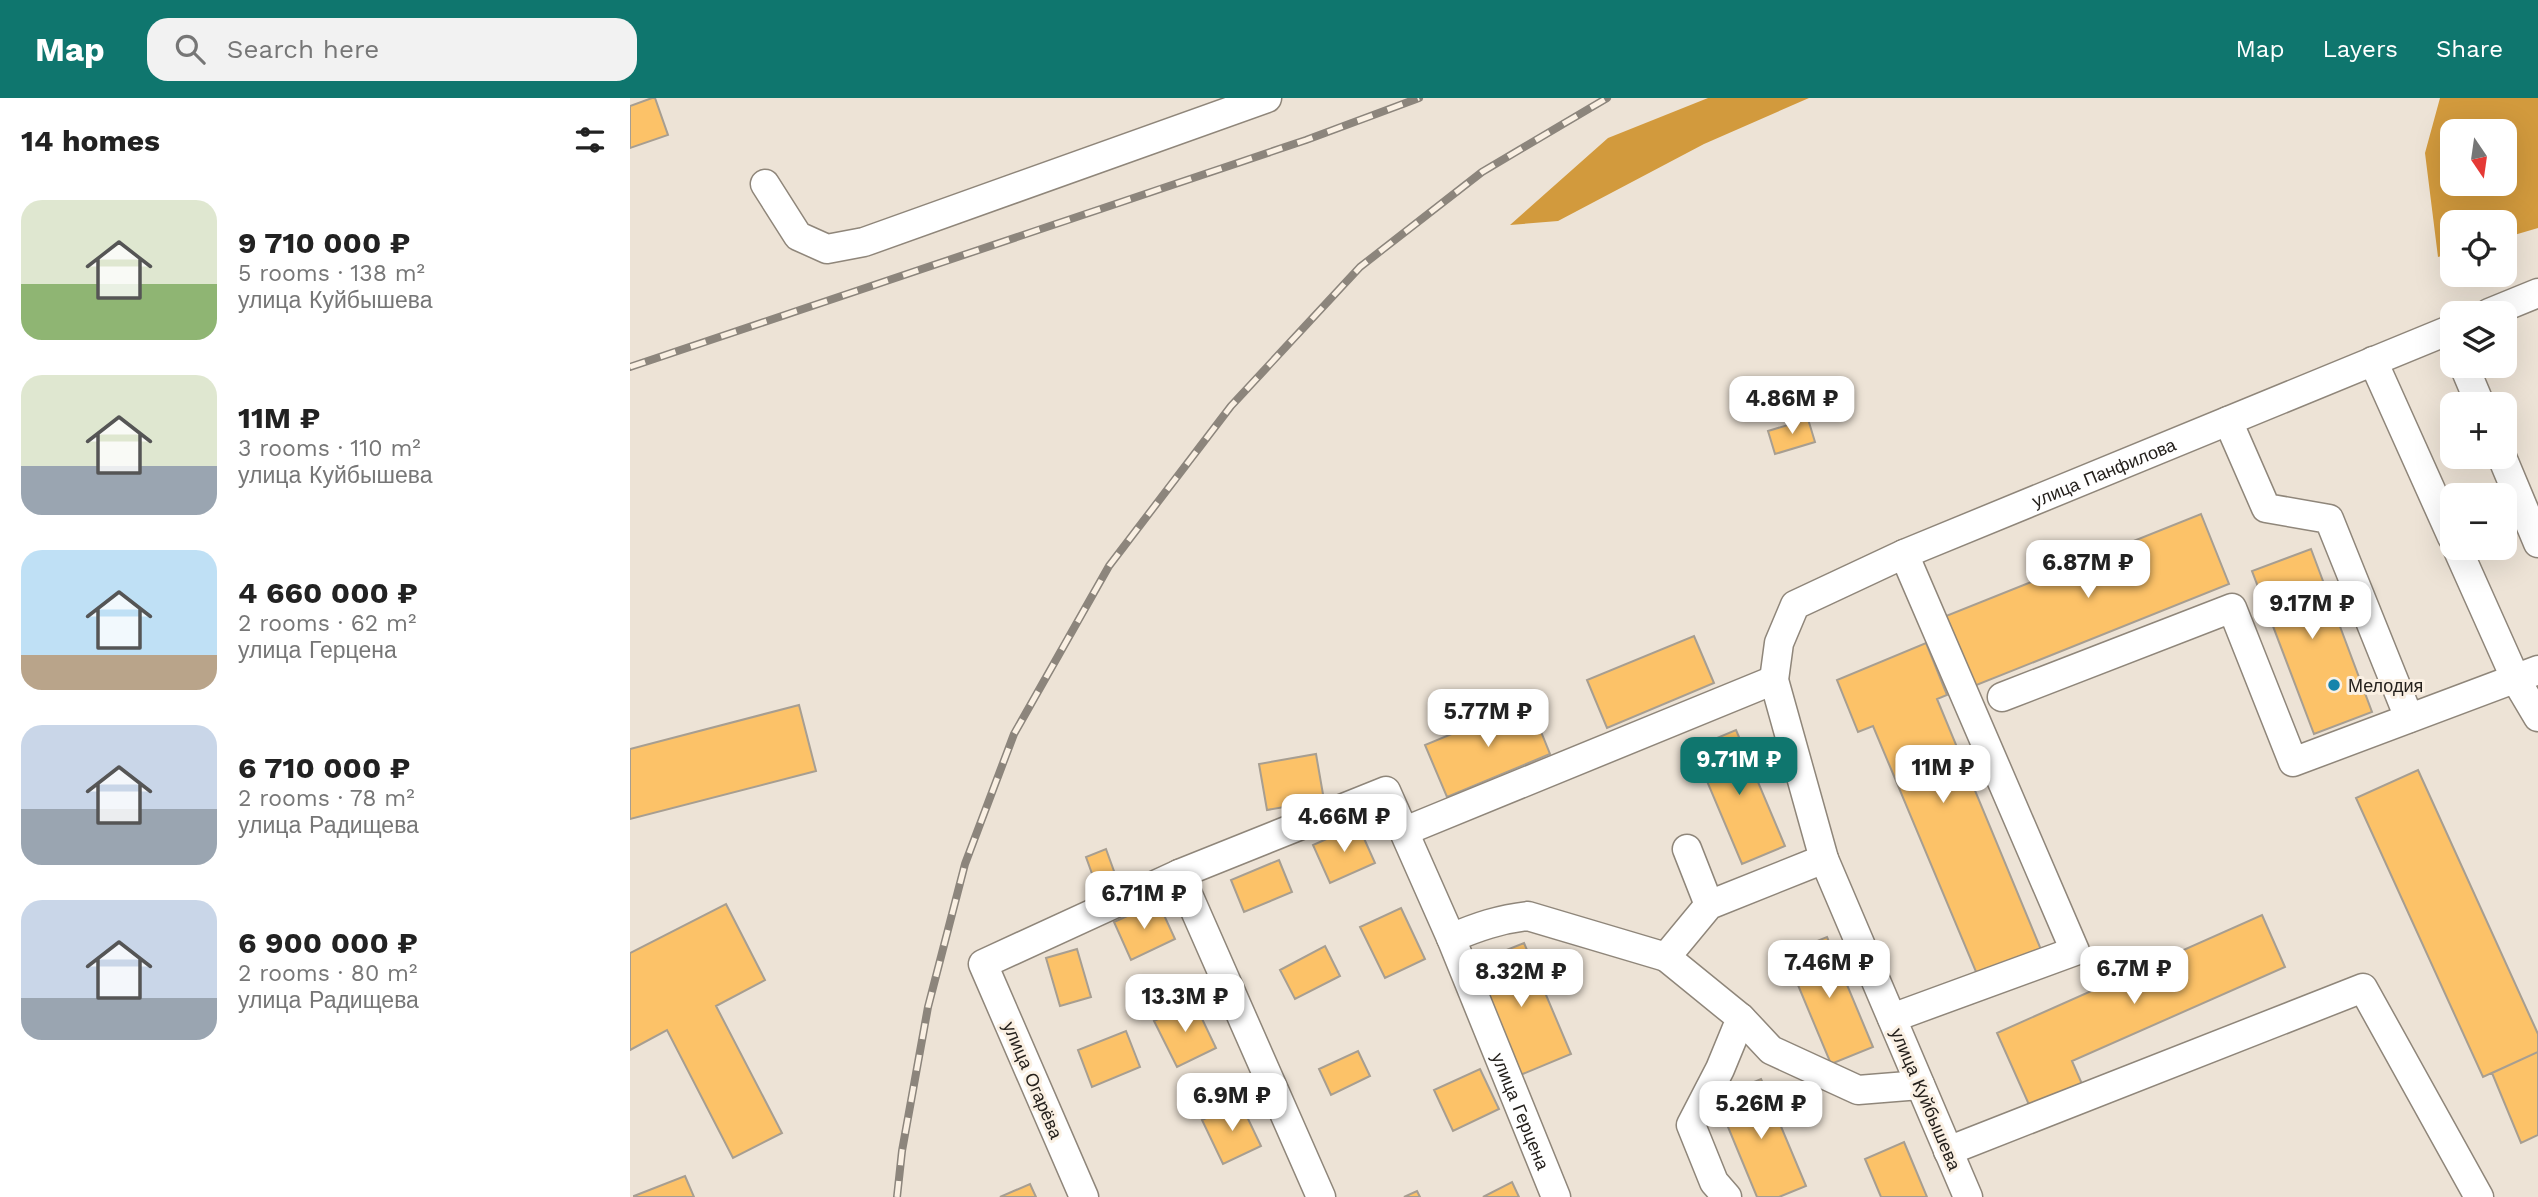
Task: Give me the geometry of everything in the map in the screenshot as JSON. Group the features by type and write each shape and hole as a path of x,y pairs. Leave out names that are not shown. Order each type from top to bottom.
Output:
{"street":[{"path":"765,184 798,236 827,249 863,243 1267,98"},
{"path":"2517,302 2538,293"},
{"name":"улица Панфилова","path":"1779,643 1795,605 1905,554 2373,361 2440,336"},
{"path":"2373,361 2440,510"},
{"path":"2228,421 2266,508 2329,519 2409,718"},
{"path":"2507,469 2538,543"},
{"path":"1892,1018 2075,951 1905,554"},
{"path":"2464,560 2527,675 2538,717"},
{"path":"2002,697 2232,608 2292,762 2527,675"},
{"name":"улица Куйбышева","path":"1779,643 1774,680 1824,859 1968,1197"},
{"path":"1405,831 1774,680"},
{"name":"улица Герцена","path":"1179,874 1385,791 1451,938 1556,1197"},
{"path":"1687,849 1709,905"},
{"path":"1666,957 1709,905 1824,859"},
{"path":"1179,874 1321,1197"},
{"name":"улица Огарёва","path":"1084,1197 983,964 1179,874"},
{"path":"1451,938 1481,925 1528,916 1666,957 1741,1018 1771,1050 1858,1090 1920,1085"},
{"path":"1948,1151 2363,988 2479,1197"},
{"path":"1727,1197 1714,1182 1691,1125 1720,1069 1741,1018"}],"shaded area":[{"path":"1708,98 1809,98 1704,144 1558,221 1510,225 1608,138"},
{"path":"2440,98 2538,98 2538,228 2517,234 2517,210 2440,210 2438,257 2425,153"}],"building":[{"path":"655,98 668,135 630,148 630,106"},
{"path":"1808,419 1815,442 1775,454 1768,431"},
{"path":"2201,514 2229,584 1974,686 1946,616"},
{"path":"2311,549 2372,712 2314,734 2252,571"},
{"path":"1694,636 1714,683 1607,728 1587,680"},
{"path":"1926,643 1947,695 1937,699 2042,952 1979,979 1873,726 1858,732 1837,680"},
{"path":"1529,702 1550,754 1447,797 1425,745"},
{"path":"799,705 816,771 630,819 630,749"},
{"path":"1736,730 1785,846 1742,864 1693,748"},
{"path":"1316,754 1324,800 1267,810 1259,764"},
{"path":"2418,770 2538,1034 2538,1052 2483,1077 2356,798"},
{"path":"1358,825 1375,863 1330,883 1313,845"},
{"path":"1106,849 1115,874 1095,882 1086,857"},
{"path":"1279,860 1292,892 1244,912 1231,880"},
{"path":"1158,902 1175,939 1131,960 1114,922"},
{"path":"726,904 765,980 716,1006 782,1133 733,1158 667,1030 630,1050 630,953"},
{"path":"1401,908 1425,959 1385,978 1360,927"},
{"path":"2262,915 2285,967 2072,1061 2082,1084 2030,1107 1997,1033"},
{"path":"1827,937 1873,1047 1831,1064 1785,954"},
{"path":"1524,943 1571,1054 1518,1076 1471,964"},
{"path":"1325,946 1340,976 1295,999 1280,970"},
{"path":"1077,949 1091,997 1060,1006 1046,958"},
{"path":"1194,1002 1216,1048 1177,1067 1154,1021"},
{"path":"1126,1031 1140,1067 1092,1087 1078,1050"},
{"path":"1358,1051 1370,1076 1331,1095 1319,1069"},
{"path":"2538,1052 2538,1135 2521,1143 2492,1073"},
{"path":"1480,1069 1499,1109 1453,1131 1434,1090"},
{"path":"1761,1079 1806,1186 1779,1197 1757,1197 1716,1098"},
{"path":"1240,1102 1261,1146 1223,1164 1202,1120"},
{"path":"1904,1142 1927,1197 1881,1197 1865,1159"},
{"path":"685,1176 694,1197 634,1197 634,1196"},
{"path":"1512,1182 1519,1197 1483,1197"},
{"path":"1030,1184 1036,1197 1000,1197"},
{"path":"1417,1191 1420,1197 1404,1197"}],"railway":[{"path":"630,367 1306,140 1419,98"},
{"path":"897,1197 902,1151 928,1007 965,864 1014,734 1109,566 1231,406 1360,267 1482,172 1607,98"}],"place":[{"name":"Мелодия","path":"2334,685"}]}
